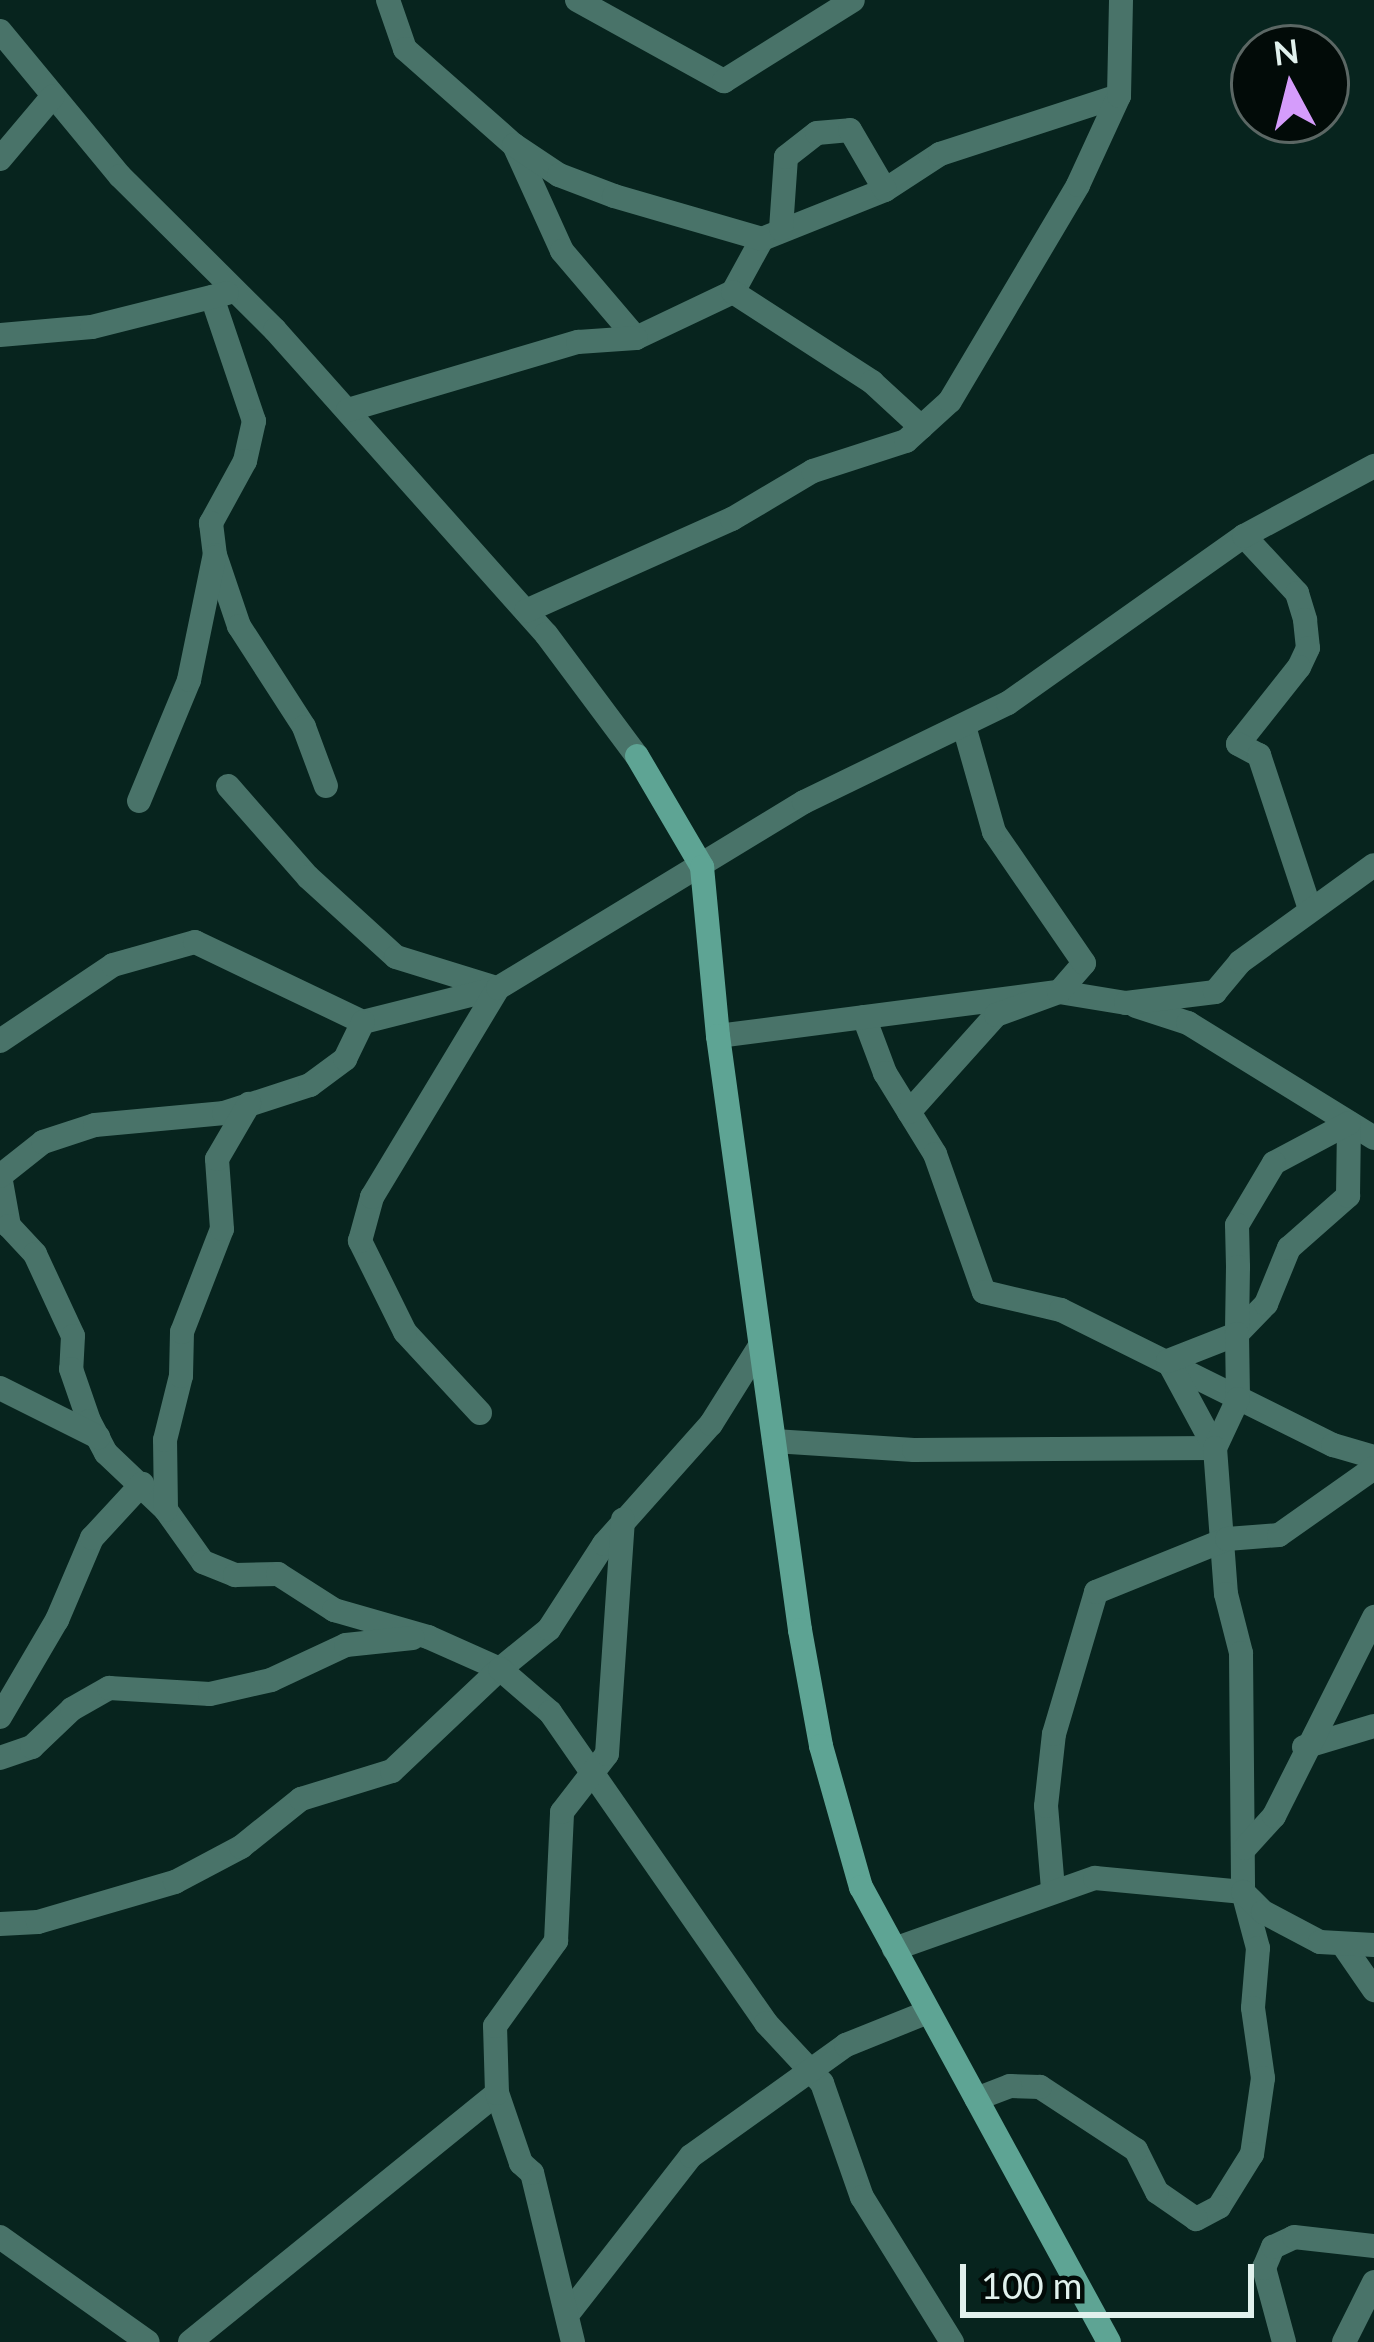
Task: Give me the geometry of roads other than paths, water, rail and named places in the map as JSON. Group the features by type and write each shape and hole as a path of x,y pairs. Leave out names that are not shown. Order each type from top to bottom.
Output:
{"main road":[{"path":"637,756 702,867 718,1036 773,1441 821,1746 861,1887 1109,2342"}],"street":[{"path":"388,0 405,50 514,145 559,175 614,196 771,234 885,190 940,154 1119,96"},
{"path":"577,0 724,81 853,0"},
{"path":"526,611 921,427 950,401 1011,306 1119,96 1121,0"},
{"path":"0,31 224,294 348,410 526,611 637,756"},
{"path":"0,159 53,96"},
{"path":"348,410 578,341 637,338 733,292 771,234 786,157 817,133 850,130 885,190"},
{"path":"514,145 562,251 637,338"},
{"path":"733,292 872,382 921,427"},
{"path":"0,335 92,327 224,294"},
{"path":"224,294 254,421 245,461 211,523 215,555 239,626 304,727 326,786"},
{"path":"0,1041 113,964 195,942 363,1022 498,988 804,802 964,726 1244,536 1374,466"},
{"path":"1244,536 1297,592 1305,620 1308,648 1299,667 1238,744 1259,754 1267,771 1310,908"},
{"path":"139,801 189,680 215,555"},
{"path":"909,1112 996,1015 1059,992 1084,963 994,832 964,726"},
{"path":"228,786 308,877 395,957 498,988"},
{"path":"1126,1003 1215,992 1310,908 1374,865"},
{"path":"480,1413 405,1332 360,1241 372,1197 498,988"},
{"path":"718,1036 1059,992 1126,1003 1188,1023 1374,1138"},
{"path":"864,1017 909,1112 935,1154 984,1292 1061,1310 1238,1399 1374,1457"},
{"path":"98,1437 71,1369 73,1336 35,1254 9,1226 1,1184 43,1142 95,1125 160,1124 249,1105 310,1085 345,1059 363,1022"},
{"path":"166,1510 165,1440 182,1376 182,1332 222,1229 218,1159 249,1105"},
{"path":"1168,1361 1237,1334 1266,1304 1289,1248 1348,1196 1349,1123"},
{"path":"1215,1448 1238,1399 1237,1225 1257,1184 1274,1163 1349,1123"},
{"path":"0,1924 38,1922 175,1882 241,1847 301,1799 392,1771 549,1629 623,1520 711,1424 760,1346"},
{"path":"976,2099 1010,2086 1040,2086 1136,2150 1157,2192 1196,2219 1219,2206 1252,2154 1263,2078 1252,2008 1258,1948 1243,1892 1245,1848 1237,1755 1241,1653 1226,1594 1226,1539 1215,1448 1168,1361"},
{"path":"0,1388 98,1437 166,1510 203,1562 235,1575 278,1574 334,1610 428,1637 500,1669 550,1712 588,1776 648,1843 766,2024 812,2072 862,2197 952,2342"},
{"path":"773,1441 914,1450 1215,1448"},
{"path":"1053,1889 1046,1806 1054,1735 1096,1592 1226,1539 1279,1535 1374,1468"},
{"path":"0,1717 57,1620 92,1538 142,1484"},
{"path":"573,2342 571,2311 532,2173 521,2163 497,2092 495,2026 556,1941 562,1812 607,1754 623,1520"},
{"path":"1245,1848 1274,1816 1304,1747 1374,1617"},
{"path":"0,1759 32,1747 71,1708 109,1688 210,1694 271,1680 346,1645 428,1637"},
{"path":"1304,1747 1374,1726"},
{"path":"894,1949 1053,1889 1095,1878 1243,1892 1263,1912 1343,1945 1374,1945"},
{"path":"1343,1945 1374,1990"},
{"path":"571,2311 691,2156 846,2045 928,2012"},
{"path":"190,2342 497,2092"},
{"path":"0,2237 148,2342"},
{"path":"1284,2342 1264,2268 1273,2246 1294,2237 1374,2246"},
{"path":"1344,2342 1374,2282"}]}
